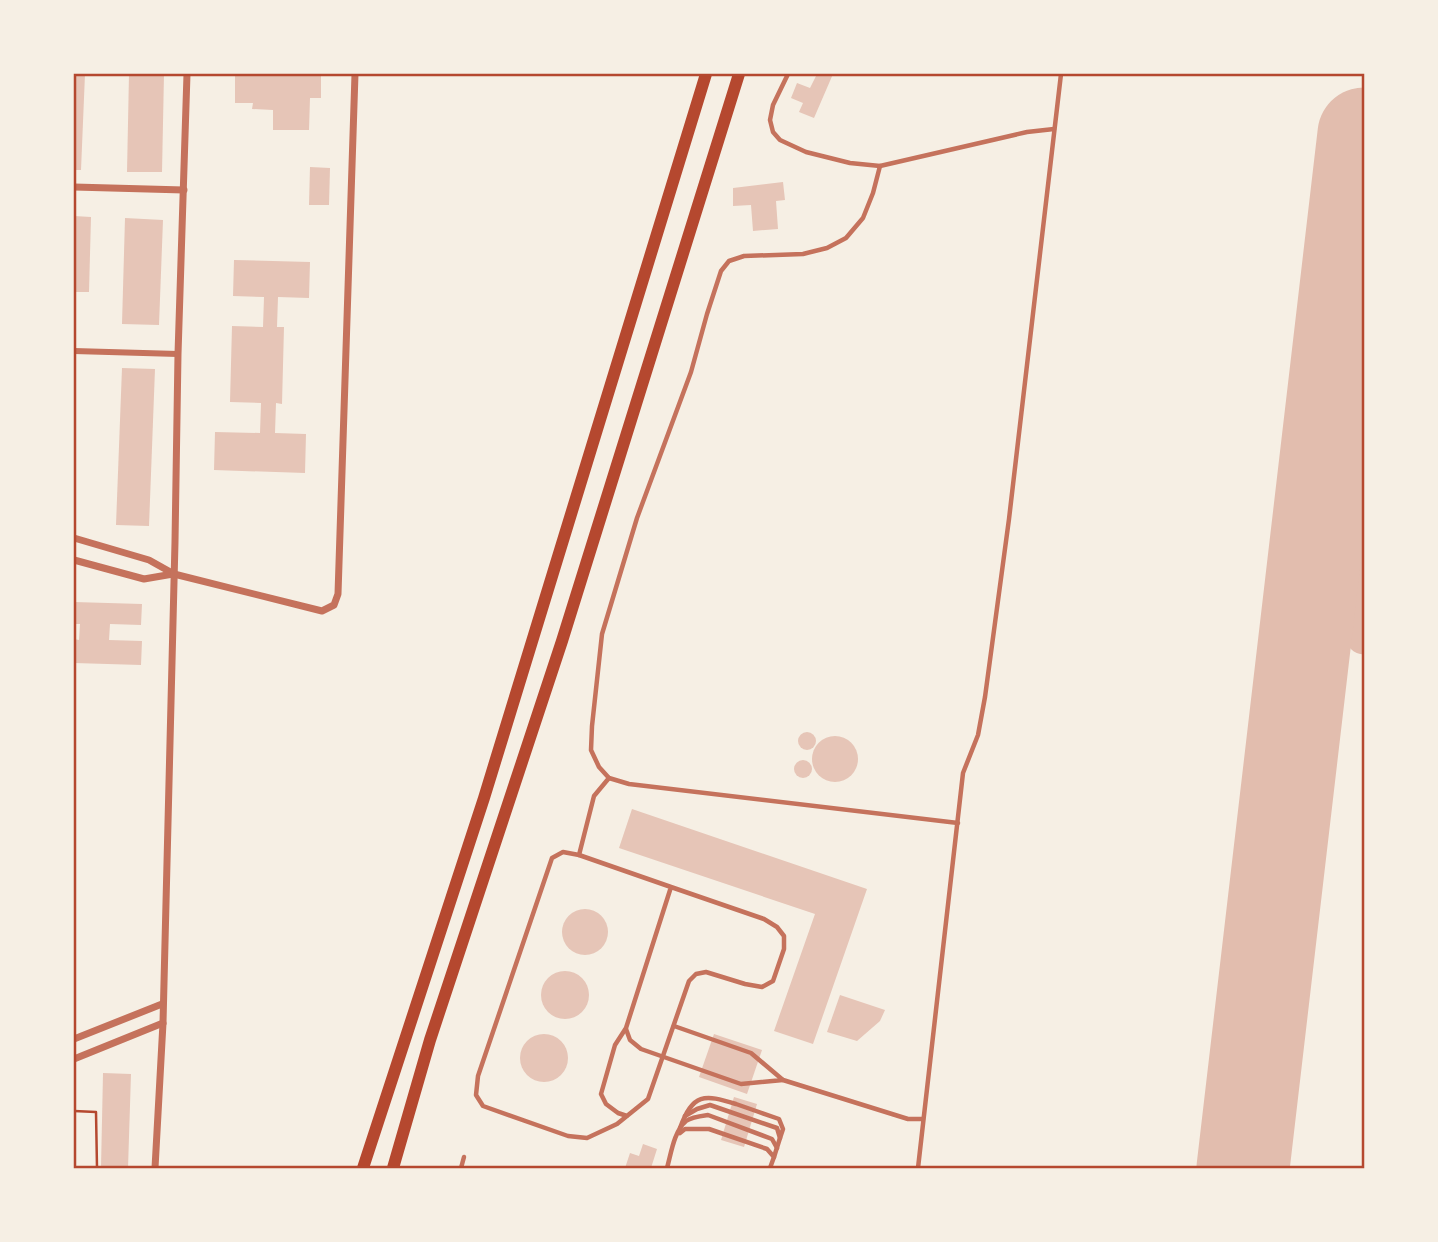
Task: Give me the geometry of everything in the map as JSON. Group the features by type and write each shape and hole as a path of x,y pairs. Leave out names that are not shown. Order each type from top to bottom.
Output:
{"main road":[{"path":"363,1168 484,798 706,74"},
{"path":"393,1168 430,1040 566,628 739,74"}],"street":[{"path":"155,1168 163,1023 177,354 187,74"},
{"path":"74,538 149,560 174,574 322,611 334,605 338,594 355,74"},
{"path":"74,187 184,190"},
{"path":"74,351 177,354"},
{"path":"74,560 144,579 174,574"},
{"path":"74,1039 162,1004"},
{"path":"74,1059 163,1023"}],"lane":[{"path":"788,74 770,120 773,132 780,140 806,152 850,163 880,166 1027,132 1055,129"},
{"path":"918,1168 963,773 978,735 985,697 1009,519 1061,74"},
{"path":"880,166 863,218 846,238 827,248 803,254 744,256 729,261 721,271 706,314 691,372 637,518 602,634 592,750 599,767 609,778 629,784 958,823"},
{"path":"579,855 594,796 609,778"},
{"path":"563,852 579,855 671,887 777,926 784,936 783,949 773,981 762,988 706,972 696,974 689,981 648,1099 617,1124 599,1134 587,1138 568,1136 483,1106 476,1095 478,1076 552,858 563,852"},
{"path":"627,1116 606,1104 601,1094 615,1045 626,1028 671,887"},
{"path":"674,1026 751,1053 783,1080"},
{"path":"626,1028 630,1040 642,1049 741,1084 783,1080 908,1119 923,1119"},
{"path":"667,1168 677,1135 691,1106 701,1098 713,1097 779,1119 783,1129 770,1168"},
{"path":"684,1117 710,1105 777,1128 780,1138"},
{"path":"677,1135 686,1122 708,1115 772,1139 777,1148"},
{"path":"677,1135 685,1129 709,1129 767,1149 774,1157"},
{"path":"461,1168 464,1157"}],"path":[{"path":"74,1111 96,1112 97,1168"}],"building":[{"path":"74,74 85,74 81,170 74,170"},
{"path":"129,74 164,74 162,172 127,172"},
{"path":"235,74 321,74 321,98 310,98 309,130 273,130 273,110 252,109 253,103 235,103"},
{"path":"817,74 833,74 814,118 799,112 803,103 791,98 797,83 810,88"},
{"path":"310,167 330,168 329,205 309,205"},
{"path":"783,182 785,200 776,201 778,229 753,231 751,205 733,206 733,188"},
{"path":"74,216 91,217 89,292 74,292"},
{"path":"125,218 163,220 159,325 122,324"},
{"path":"234,260 310,262 309,298 278,297 277,327 284,327 282,404 276,403 275,433 306,434 305,473 214,470 215,432 260,433 261,403 230,402 232,326 263,327 264,297 233,296"},
{"path":"122,368 155,369 149,526 116,525"},
{"path":"74,602 142,604 141,625 110,624 109,640 142,641 141,665 74,663 74,639 79,640 80,624 74,624"},
{"path":"803,732 811,732 816,741 814,748 803,750 798,745 798,737"},
{"path":"835,736 851,743 858,759 851,775 835,782 819,775 812,759 819,743"},
{"path":"799,760 807,760 812,769 810,776 799,778 794,773 794,765"},
{"path":"632,809 867,889 813,1044 774,1031 815,914 619,848"},
{"path":"585,909 601,916 608,932 601,948 585,955 569,948 562,932 569,916"},
{"path":"565,971 582,978 589,995 582,1012 565,1019 548,1012 541,995 548,978"},
{"path":"840,995 885,1010 880,1021 857,1041 827,1032"},
{"path":"544,1034 561,1041 568,1058 561,1075 544,1082 527,1075 520,1058 527,1041"},
{"path":"714,1034 762,1050 747,1094 699,1077"},
{"path":"103,1073 131,1074 128,1168 101,1168"},
{"path":"734,1097 757,1104 744,1147 721,1140"},
{"path":"643,1144 657,1149 651,1168 625,1168 630,1153 639,1156"}],"taxiway":[{"path":"1348,271 1341,449 1347,524 1364,636"}],"runway":[{"path":"1243,1168 1364,134"}]}
